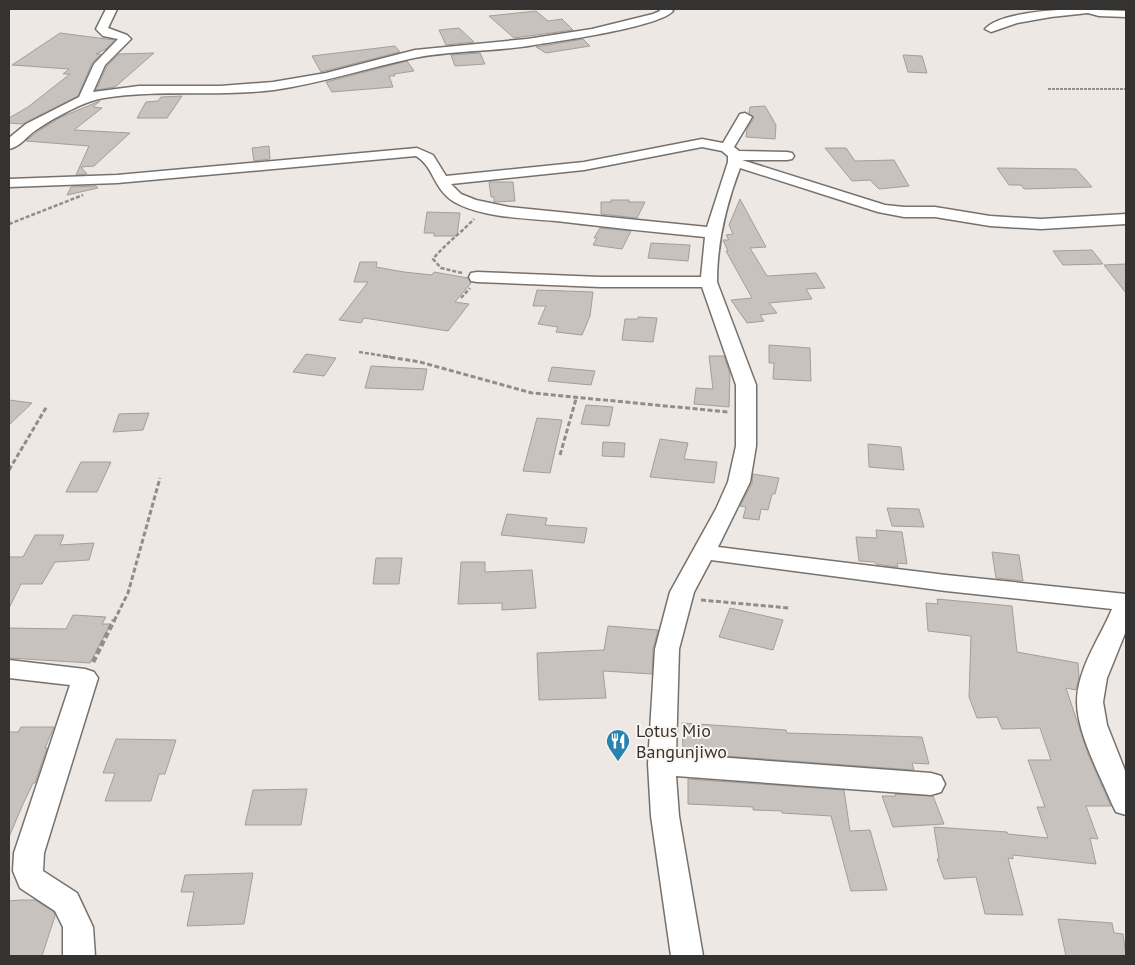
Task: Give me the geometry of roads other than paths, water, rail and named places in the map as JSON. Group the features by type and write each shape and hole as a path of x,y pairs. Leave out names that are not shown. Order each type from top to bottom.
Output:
{"street":[{"path":"84,99 100,64 125,39 106,33 102,29 111,9"},
{"path":"9,144 31,126 84,99 102,94 139,90 220,90 273,86 326,77 414,54 527,43 592,32 657,17 666,13 667,11 664,9"},
{"path":"990,29 1003,23 1037,16 1087,10 1099,13 1126,14"},
{"path":"687,956 665,816 662,764 667,649 680,598 702,552 727,509 739,482 746,446 746,385 709,282 708,270 714,233 733,155 745,117"},
{"path":"441,181 584,166 702,143 883,209 904,212 935,212 990,221 1041,224 1126,219"},
{"path":"9,183 117,179 421,152 428,156 441,181 451,193 484,207 509,212 714,233"},
{"path":"733,155 788,156"},
{"path":"477,277 600,282 709,282"},
{"path":"702,552 1126,603 1096,676 1090,702 1096,728 1126,804"},
{"path":"9,669 85,678 29,853 28,864 31,879 66,902 78,927 79,956"},
{"path":"662,764 931,784"}],"place":[{"name":"Lotus Mio Bangunjiwo","path":"618,762"}]}
